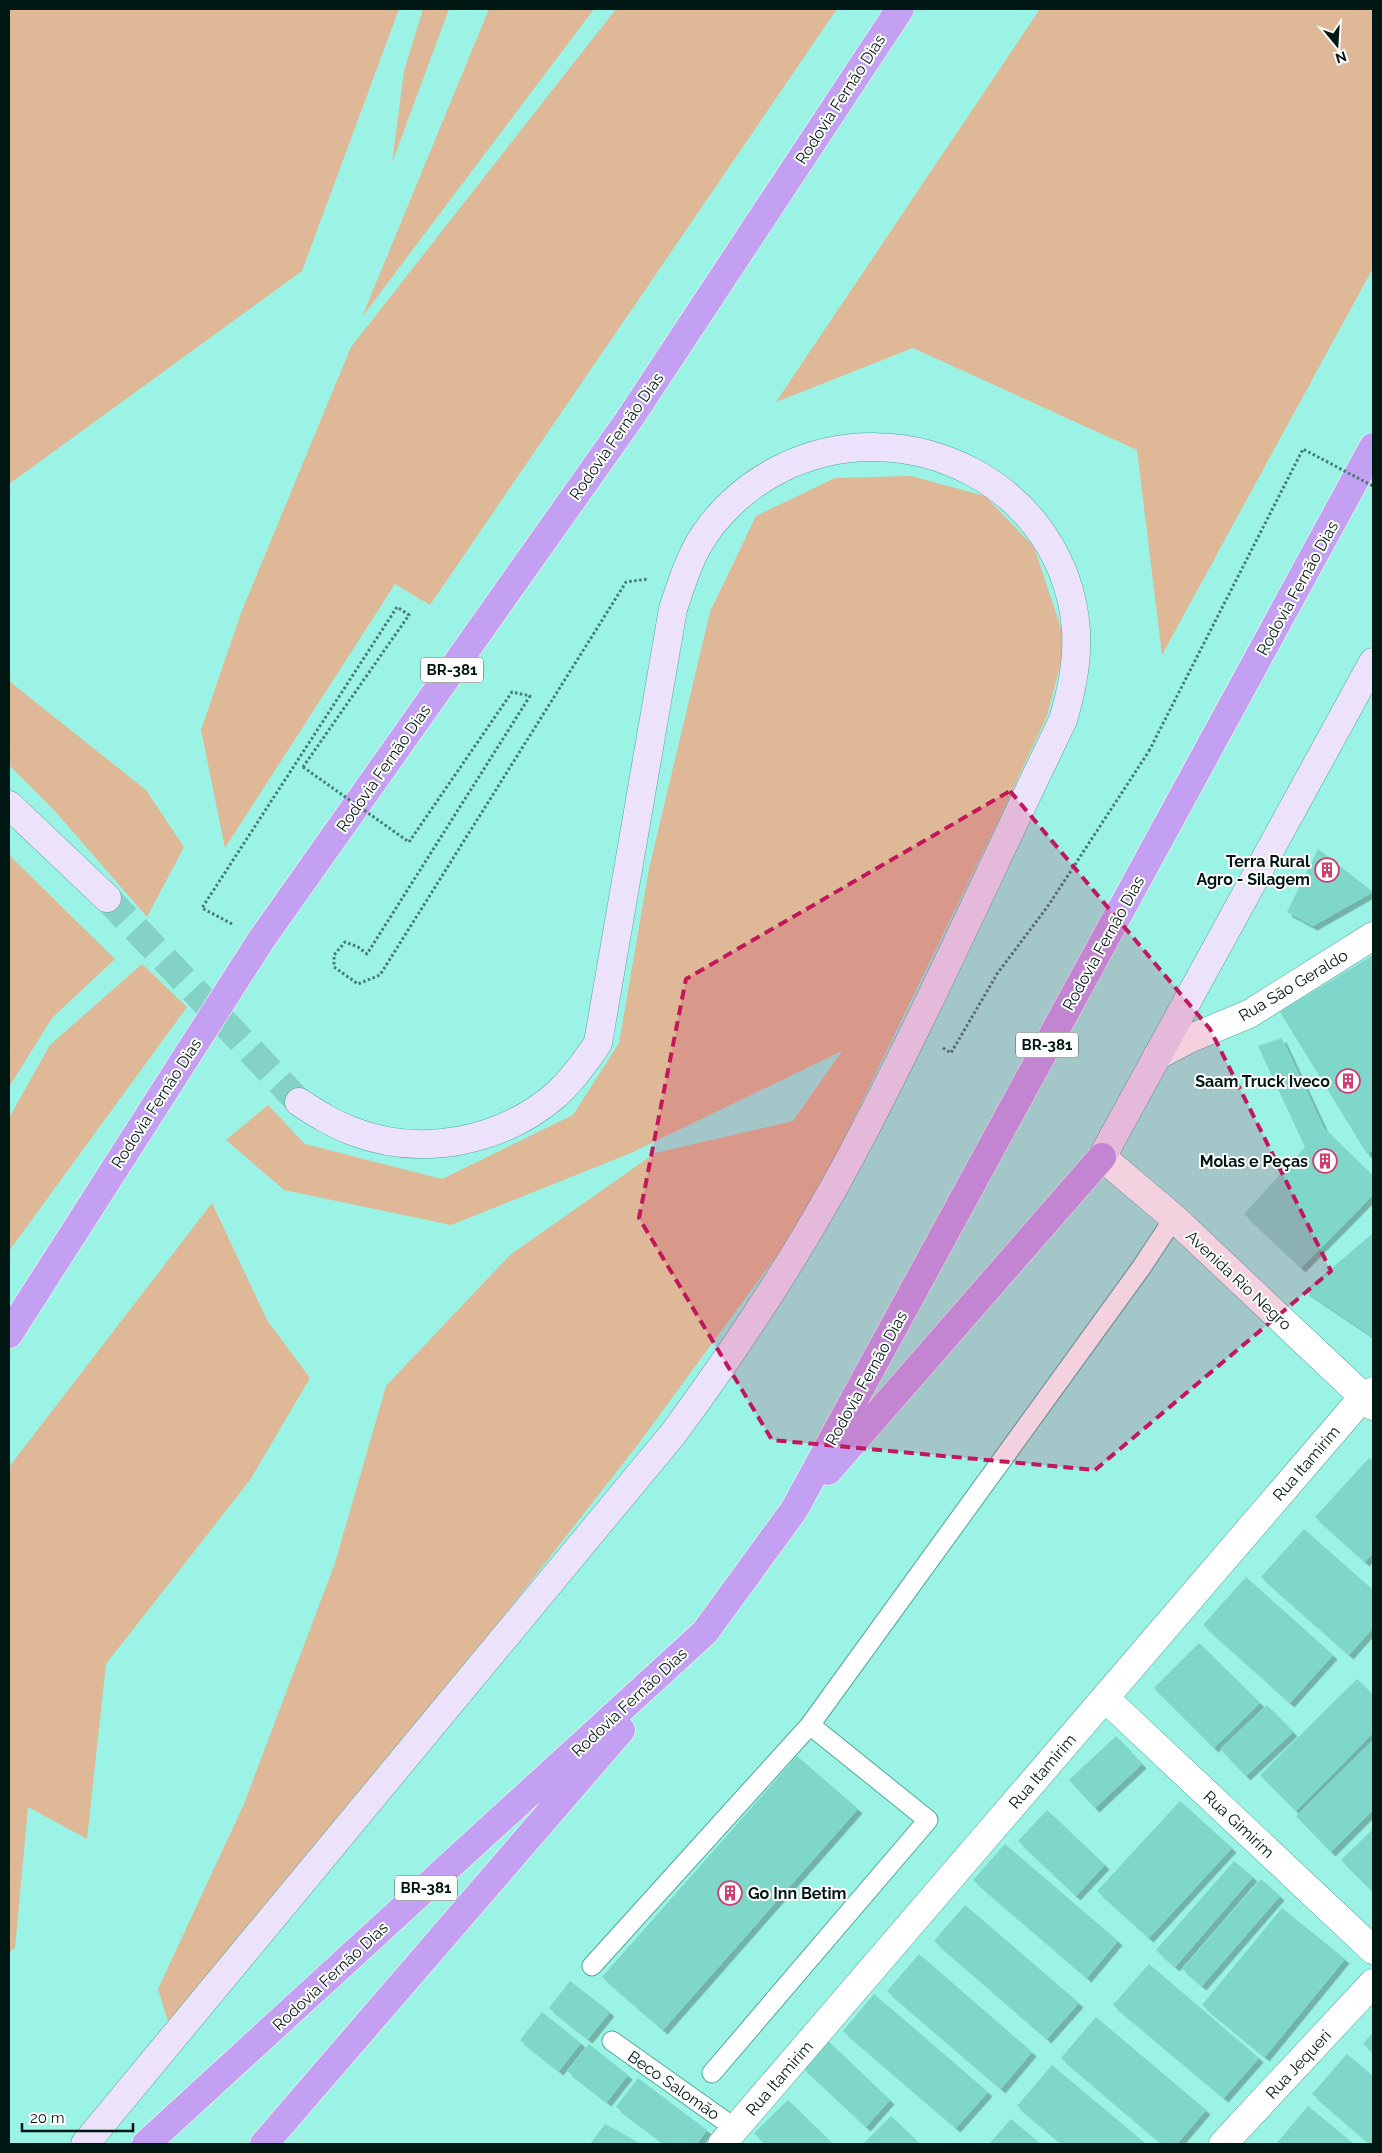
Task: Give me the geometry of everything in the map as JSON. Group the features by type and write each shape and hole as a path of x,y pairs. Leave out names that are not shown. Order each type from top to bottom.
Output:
{"highway":[{"name":"Rodovia Fernão Dias","path":"9,1334 261,940 630,418 900,9"},
{"name":"Rodovia Fernão Dias","path":"146,2144 705,1632 794,1510 1373,447"},
{"name":"BR-381","path":"794,1510 1102,1157"},
{"path":"264,2144 705,1632"}],"main road":[{"path":"85,2144 673,1434 718,1373 760,1310 811,1227 889,1081 1063,720 1072,690 1076,660 1076,630 1071,599 1061,571 1047,543 1030,518 1008,496 984,478 957,463 925,452 893,446 860,446 819,454 795,462 766,476 739,496 716,520 697,547 683,577 673,609 598,1043 580,1070 557,1093 525,1116 503,1128 473,1138 443,1143 412,1144 374,1138 352,1132 324,1119 299,1102"},
{"name":"BR-381","path":"1102,1157 1373,662"},
{"path":"9,805 107,898"}],"street":[{"name":"Rua São Geraldo","path":"1157,1056 1191,1038 1250,1014 1373,936"},
{"name":"Avenida Rio Negro","path":"1102,1157 1174,1218 1370,1398"},
{"name":"Rua Itamirim","path":"731,2138 1105,1698 1370,1398"},
{"name":"Rua Gimirim","path":"1105,1698 1373,1950"},
{"name":"Rua Jequeri","path":"1223,2144 1373,1983"}],"lane":[{"path":"592,1966 810,1725 1141,1268 1174,1218"},
{"path":"712,2073 928,1820 810,1725"},
{"name":"Beco Salomão","path":"612,2041 731,2138"}],"path":[{"path":"937,1044 951,1053 997,974 1048,906 1149,751 1303,449 1373,486"},
{"path":"202,908 397,607 408,615 303,767 409,842 512,692 530,696 367,954 358,947 345,942 334,955 334,967 358,984 380,975 626,582 648,580 650,572"}],"highlighted area":[{"path":"1010,791 1210,1029 1331,1271 1095,1470 772,1440 639,1218 686,979"}],"shaded area":[{"path":"9,9 399,9 302,271 9,484"},
{"path":"423,9 449,9 392,163 404,71"},
{"path":"489,9 594,9 362,317"},
{"path":"616,9 837,9 430,605 395,584 225,848 201,730 241,613 351,347"},
{"path":"1040,9 1373,9 1373,268 1162,655 1137,450 913,348 776,402"},
{"path":"911,476 985,496 1034,547 1066,643 1047,716 1001,815 808,1213 636,1447 173,2038 158,1989 244,1804 335,1563 386,1386 510,1255 655,1153 793,1121 842,1051 631,1153 451,1225 284,1190 226,1140 268,1105 305,1144 442,1179 573,1115 619,1043 649,869 710,612 756,516 835,478"},
{"path":"9,681 146,790 184,847 147,917 54,810 9,765"},
{"path":"9,855 115,959 52,1018 9,1087"},
{"path":"142,964 187,1007 9,1251 9,1118 50,1045"},
{"path":"212,1203 267,1320 310,1378 250,1480 106,1664 87,1839 28,1807 15,1948 9,1952 9,1467"}],"building":[{"name":"Terra Rural Agro - Silagem","path":"1318,849 1373,892 1313,926 1287,912"},
{"name":"Saam Truck Iveco","path":"1373,955 1373,1150 1367,1154 1280,1012"},
{"name":"Molas e Peças","path":"1282,1038 1324,1128 1373,1176 1373,1195 1301,1268 1244,1214 1305,1147 1258,1046"},
{"path":"1373,1233 1373,1337 1305,1291"},
{"path":"1369,1458 1373,1461 1373,1553 1365,1562 1315,1517"},
{"path":"1304,1529 1373,1590 1373,1628 1349,1655 1261,1577"},
{"path":"1246,1577 1333,1655 1290,1703 1203,1625"},
{"path":"1199,1643 1260,1703 1214,1748 1154,1688"},
{"path":"1357,1679 1373,1695 1373,1733 1296,1811 1260,1775"},
{"path":"1267,1705 1293,1732 1246,1776 1220,1749"},
{"path":"1116,1736 1142,1764 1095,1808 1069,1780"},
{"path":"1373,1740 1373,1810 1331,1852 1296,1816"},
{"name":"Go Inn Betim","path":"797,1756 858,1809 663,2030 602,1977"},
{"path":"1180,1801 1232,1848 1149,1938 1097,1891"},
{"path":"1047,1810 1105,1865 1076,1896 1018,1841"},
{"path":"1373,1829 1373,1892 1341,1860"},
{"path":"1005,1844 1118,1941 1087,1978 973,1880"},
{"path":"1234,1861 1253,1877 1175,1967 1156,1950"},
{"path":"1261,1879 1280,1896 1202,1986 1182,1969"},
{"path":"965,1905 1079,2003 1047,2039 934,1941"},
{"path":"1282,1908 1345,1959 1265,2057 1202,2005"},
{"path":"919,1954 1032,2052 1001,2089 887,1991"},
{"path":"1149,1964 1259,2058 1224,2098 1113,2005"},
{"path":"570,1981 610,2012 588,2039 549,2008"},
{"path":"874,1994 988,2092 956,2128 843,2031"},
{"path":"542,2012 581,2043 559,2071 520,2040"},
{"path":"1096,2017 1206,2110 1177,2144 1162,2144 1061,2058"},
{"path":"1373,2032 1373,2053 1363,2044"},
{"path":"827,2040 890,2100 866,2127 802,2067"},
{"path":"589,2044 628,2075 607,2102 567,2071"},
{"path":"1347,2054 1373,2076 1373,2144 1370,2144 1312,2094"},
{"path":"1052,2065 1146,2144 1062,2144 1017,2106"},
{"path":"638,2078 707,2130 697,2144 665,2144 616,2107"},
{"path":"788,2100 833,2144 765,2144 754,2133"},
{"path":"1308,2106 1354,2144 1276,2144"},
{"path":"891,2116 920,2144 863,2144"},
{"path":"1011,2119 1041,2144 989,2144"},
{"path":"605,2124 641,2144 590,2144"}],"tunnel":[{"path":"107,898 299,1102"}],"place":[{"name":"Terra Rural Agro - Silagem","path":"1327,870"},
{"name":"Saam Truck Iveco","path":"1348,1081"},
{"name":"Molas e Peças","path":"1325,1161"},
{"name":"Go Inn Betim","path":"730,1893"}]}
